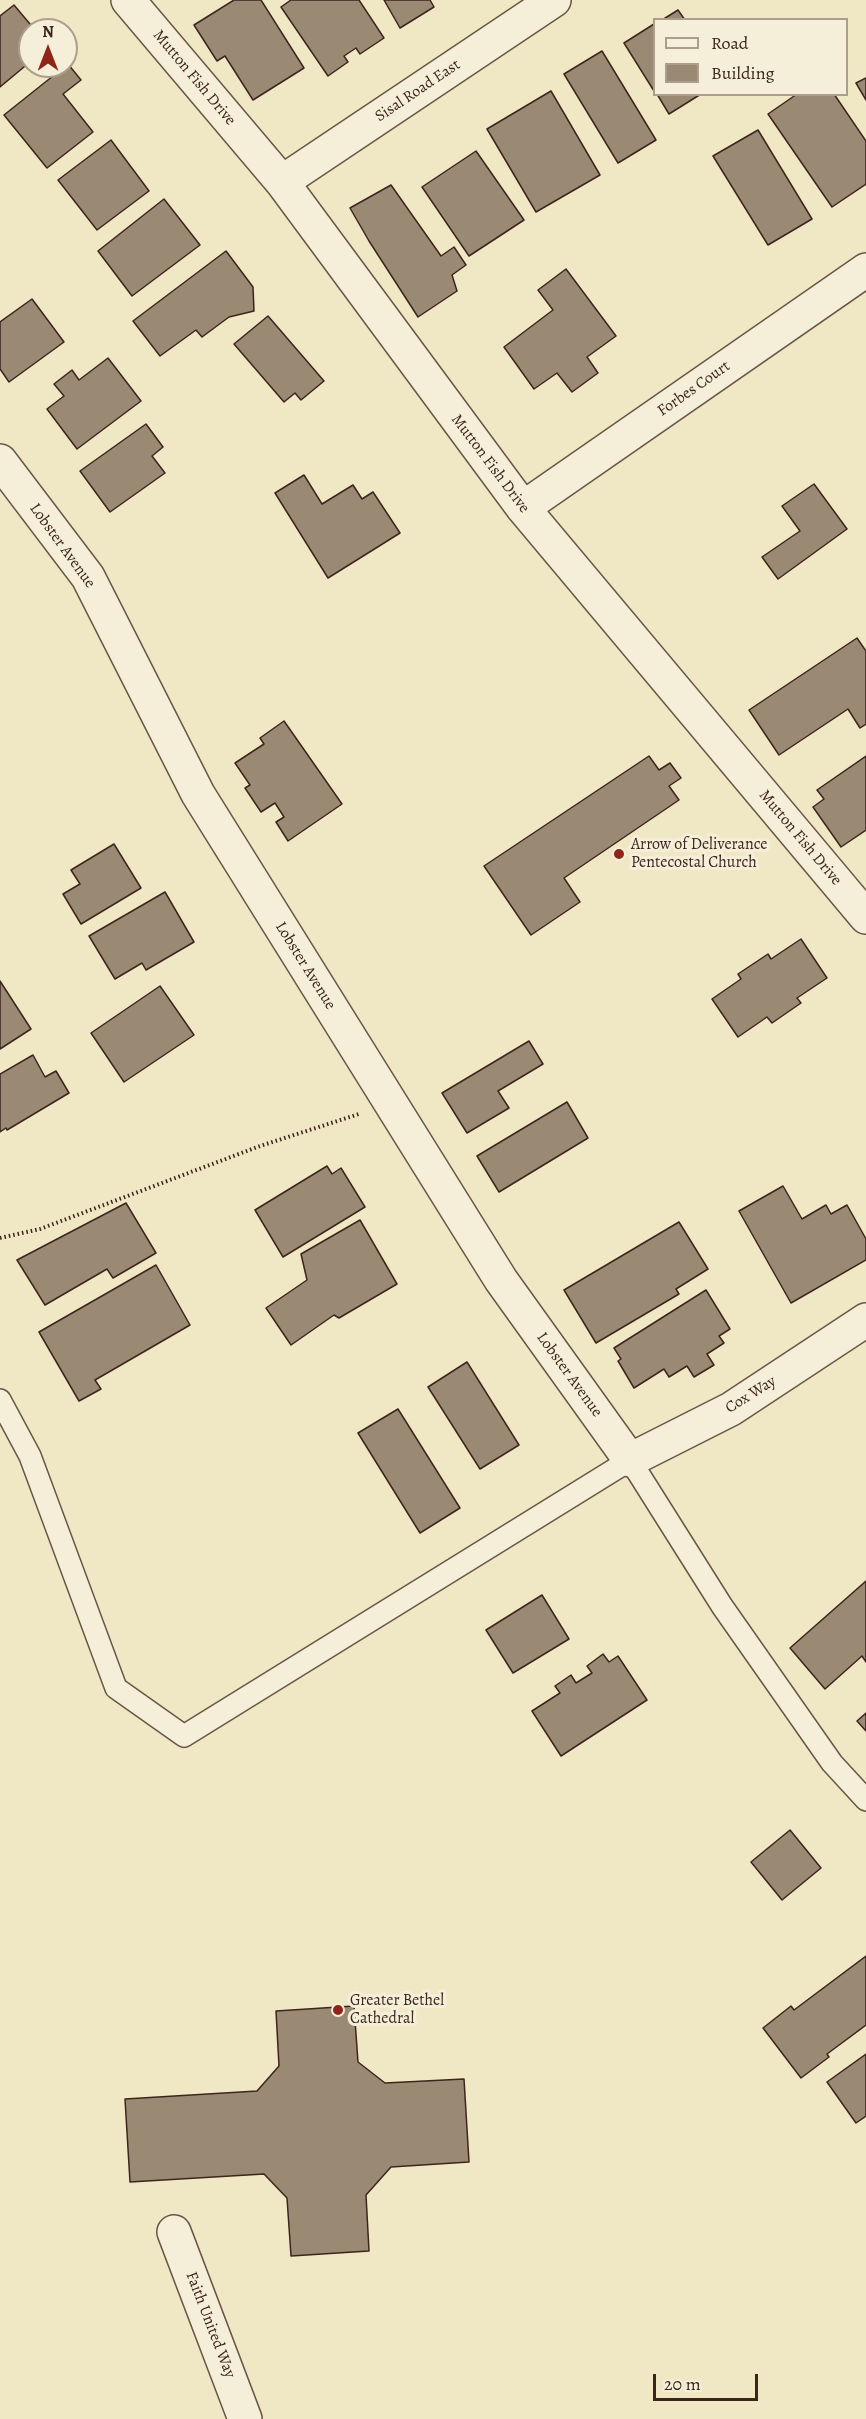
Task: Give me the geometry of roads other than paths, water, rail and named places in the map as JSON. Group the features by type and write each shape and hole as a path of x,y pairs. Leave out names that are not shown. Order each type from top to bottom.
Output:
{"street":[{"name":"Mutton Fish Drive","path":"128,0 282,182 523,508 866,917"},
{"name":"Sisal Road East","path":"282,182 554,0"},
{"name":"Forbes Court","path":"523,508 866,270"},
{"name":"Lobster Avenue","path":"0,461 88,577 198,794 501,1280 630,1461"},
{"name":"Cox Way","path":"630,1461 731,1409 866,1320"},
{"name":"Faith United Way","path":"174,2232 245,2419"}],"lane":[{"path":"0,1400 30,1456 116,1688 184,1736 630,1461 729,1616 832,1763 866,1800"}],"place":[{"name":"Arrow of Deliverance Pentecostal Church","path":"619,854"},
{"name":"Greater Bethel Cathedral","path":"338,2010"}]}
